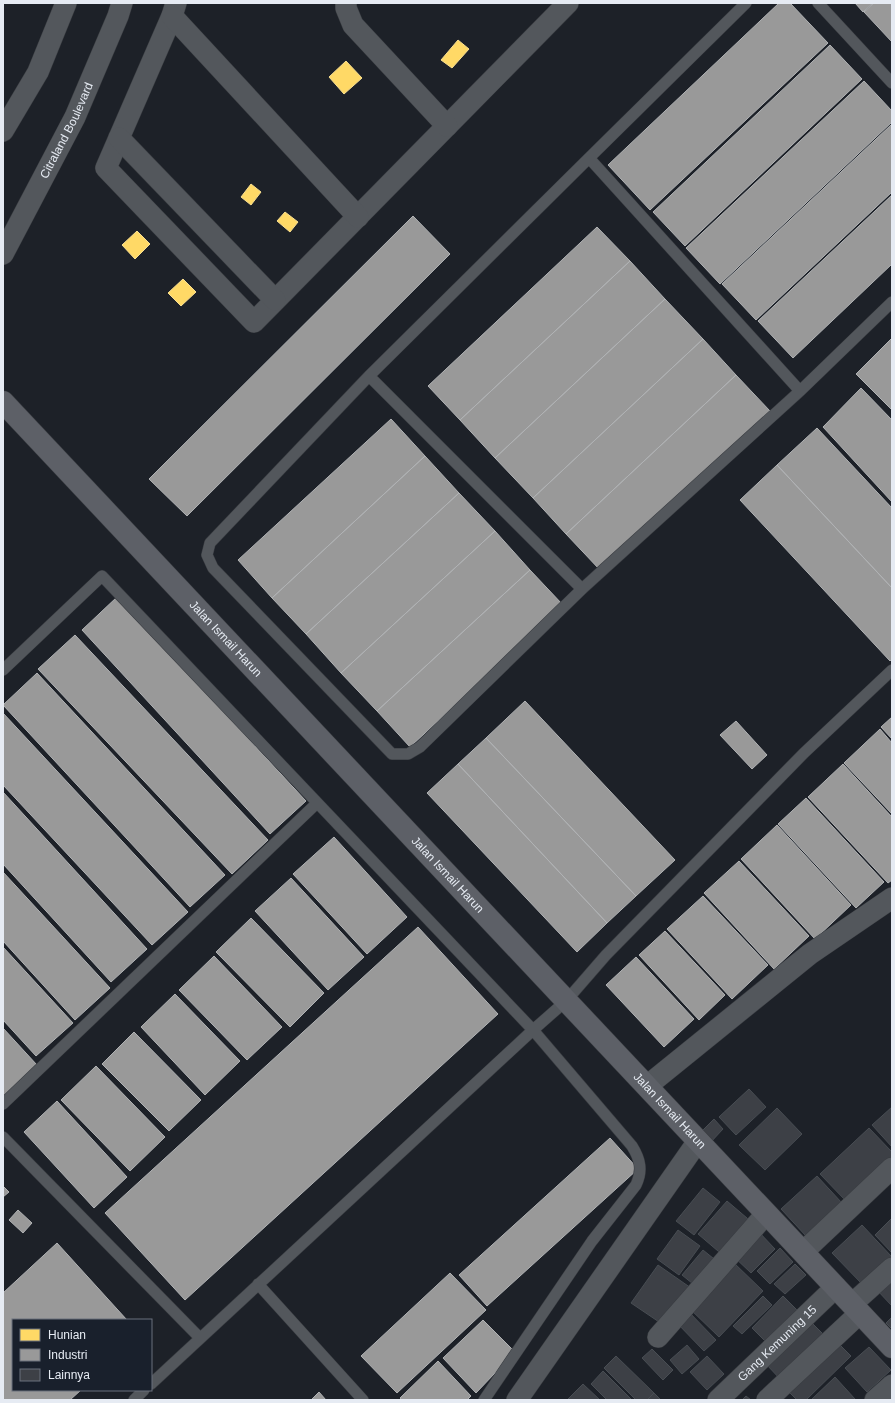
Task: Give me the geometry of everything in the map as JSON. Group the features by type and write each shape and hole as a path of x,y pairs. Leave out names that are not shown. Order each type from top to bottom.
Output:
{"street":[{"path":"3,131 38,72 66,3"},
{"name":"Citraland Boulevard","path":"3,254 75,117 118,16 122,3"},
{"path":"346,3 346,8 353,25 447,126"},
{"path":"358,216 174,10 106,168 254,322 568,3"},
{"path":"119,138 275,300"},
{"name":"Jalan Ismail Harun","path":"3,402 766,1214 892,1346"},
{"path":"647,1086 810,954 892,898"},
{"path":"517,1400 698,1141"},
{"path":"803,1252 892,1168"},
{"path":"658,1337 766,1214"},
{"path":"767,1400 856,1308 892,1268"},
{"name":"Gang Kemuning 15","path":"718,1400 836,1287"},
{"path":"875,1400 892,1385"}],"lane":[{"path":"746,3 369,376 210,543 206,554 212,568 392,754 408,754 420,747 582,589 800,391 892,302"},
{"path":"818,3 892,83"},
{"path":"589,158 800,391"},
{"path":"369,376 582,589"},
{"path":"3,670 102,576 533,1030 632,1146 638,1156 641,1168 636,1185 592,1241 484,1400"},
{"path":"152,1383 566,1001 606,955 804,753 892,670"},
{"path":"3,1104 317,802"},
{"path":"3,1137 200,1338"},
{"path":"258,1284 363,1400"},
{"path":"134,1400 143,1391"}],"building: Hunian":[{"path":"458,40 469,49 452,68 441,60"},
{"path":"346,61 362,78 344,94 329,77"},
{"path":"251,184 261,192 251,205 241,197"},
{"path":"285,212 298,222 290,232 277,221"},
{"path":"137,231 150,244 135,259 122,245"},
{"path":"183,279 196,292 181,306 168,293"}],"building: Industri":[{"path":"779,3 790,3 828,43 650,210 608,165"},
{"path":"855,3 873,3 863,12"},
{"path":"874,3 892,3 892,42 864,12"},
{"path":"830,45 862,79 685,246 653,212"},
{"path":"864,81 892,111 892,122 720,284 686,248"},
{"path":"892,124 892,192 756,320 722,284"},
{"path":"892,195 892,264 793,358 758,321"},
{"path":"413,216 450,254 187,516 149,479"},
{"path":"597,227 630,261 460,420 428,386"},
{"path":"630,261 665,299 495,458 460,420"},
{"path":"665,299 703,339 533,498 495,458"},
{"path":"703,339 736,375 566,534 533,498"},
{"path":"891,339 892,340 892,410 856,374"},
{"path":"736,375 770,411 600,570 566,534"},
{"path":"861,388 892,420 892,502 823,427"},
{"path":"391,419 425,456 272,598 238,560"},
{"path":"817,428 892,508 892,588 777,465"},
{"path":"425,456 459,493 306,634 272,598"},
{"path":"777,465 892,588 892,659 890,661 740,500"},
{"path":"459,493 495,531 341,673 306,634"},
{"path":"495,531 530,570 377,711 341,673"},
{"path":"530,570 563,605 410,747 377,711"},
{"path":"117,597 306,801 270,834 82,630"},
{"path":"75,635 268,840 232,874 38,669"},
{"path":"37,673 225,875 190,907 3,705"},
{"path":"525,701 675,860 636,896 486,738"},
{"path":"3,713 188,912 152,945 3,785"},
{"path":"892,717 892,739 881,727"},
{"path":"736,721 767,755 752,769 720,735"},
{"path":"880,729 892,743 892,814 844,763"},
{"path":"486,738 636,896 607,923 458,764"},
{"path":"458,764 607,923 577,952 427,793"},
{"path":"843,764 892,817 892,880 888,883 808,797"},
{"path":"3,792 147,949 111,982 3,864"},
{"path":"806,798 884,882 856,908 778,824"},
{"path":"777,825 851,905 815,939 741,859"},
{"path":"334,837 407,917 367,954 293,874"},
{"path":"739,861 809,936 774,969 704,893"},
{"path":"3,872 110,988 75,1020 3,941"},
{"path":"291,878 364,957 328,990 255,911"},
{"path":"703,896 768,965 732,999 667,929"},
{"path":"251,918 324,993 290,1027 216,952"},
{"path":"418,927 498,1014 185,1300 105,1213"},
{"path":"665,931 725,995 699,1020 639,955"},
{"path":"3,947 73,1023 36,1056 3,1020"},
{"path":"214,956 282,1027 247,1060 179,990"},
{"path":"636,957 694,1019 664,1047 606,985"},
{"path":"175,994 240,1061 205,1095 141,1027"},
{"path":"3,1028 37,1065 3,1096"},
{"path":"134,1032 201,1100 169,1131 102,1064"},
{"path":"96,1066 165,1137 130,1171 61,1100"},
{"path":"57,1101 127,1177 94,1208 24,1132"},
{"path":"610,1138 638,1169 487,1306 459,1275"},
{"path":"3,1186 9,1192 3,1197"},
{"path":"18,1210 32,1223 23,1233 9,1220"},
{"path":"57,1243 126,1319 12,1319 12,1391 80,1391 70,1400 3,1400 3,1293"},
{"path":"450,1273 486,1310 397,1393 361,1356"},
{"path":"483,1320 515,1352 476,1393 443,1358"},
{"path":"438,1361 471,1396 467,1400 402,1400 400,1398"},
{"path":"319,1392 326,1400 311,1400"}],"building: Lainnya":[{"path":"749,1089 766,1107 736,1135 719,1117"},
{"path":"892,1107 892,1147 872,1125"},
{"path":"777,1108 802,1134 765,1170 739,1145"},
{"path":"714,1119 723,1129 709,1144 699,1134"},
{"path":"869,1128 892,1152 892,1157 846,1201 820,1174"},
{"path":"817,1176 842,1203 806,1236 781,1209"},
{"path":"703,1188 720,1202 694,1235 676,1221"},
{"path":"727,1201 754,1224 725,1257 698,1234"},
{"path":"892,1218 892,1253 875,1235"},
{"path":"862,1225 892,1257 863,1285 832,1253"},
{"path":"678,1230 700,1246 679,1275 657,1259"},
{"path":"757,1230 775,1249 751,1273 732,1255"},
{"path":"780,1248 793,1262 770,1284 757,1271"},
{"path":"703,1250 719,1263 698,1288 682,1275"},
{"path":"732,1261 763,1291 719,1337 688,1307"},
{"path":"795,1264 806,1275 785,1294 774,1284"},
{"path":"658,1265 691,1288 665,1326 631,1303"},
{"path":"892,1273 892,1306 876,1289"},
{"path":"763,1296 772,1305 742,1334 733,1326"},
{"path":"783,1296 800,1313 769,1345 752,1328"},
{"path":"685,1308 716,1340 704,1351 674,1320"},
{"path":"892,1317 892,1329 886,1323"},
{"path":"809,1320 827,1338 782,1381 765,1363"},
{"path":"834,1339 851,1356 806,1400 797,1400 785,1388"},
{"path":"687,1345 699,1359 682,1374 670,1360"},
{"path":"869,1347 891,1370 867,1392 845,1368"},
{"path":"652,1349 673,1370 663,1380 642,1358"},
{"path":"616,1356 654,1393 647,1400 636,1400 604,1368"},
{"path":"707,1356 724,1374 707,1390 690,1372"},
{"path":"603,1371 632,1400 607,1400 591,1384"},
{"path":"835,1377 855,1399 854,1400 811,1400"},
{"path":"583,1384 600,1400 567,1400"},
{"path":"654,1393 661,1400 647,1400"},
{"path":"746,1396 751,1400 742,1400"}]}
